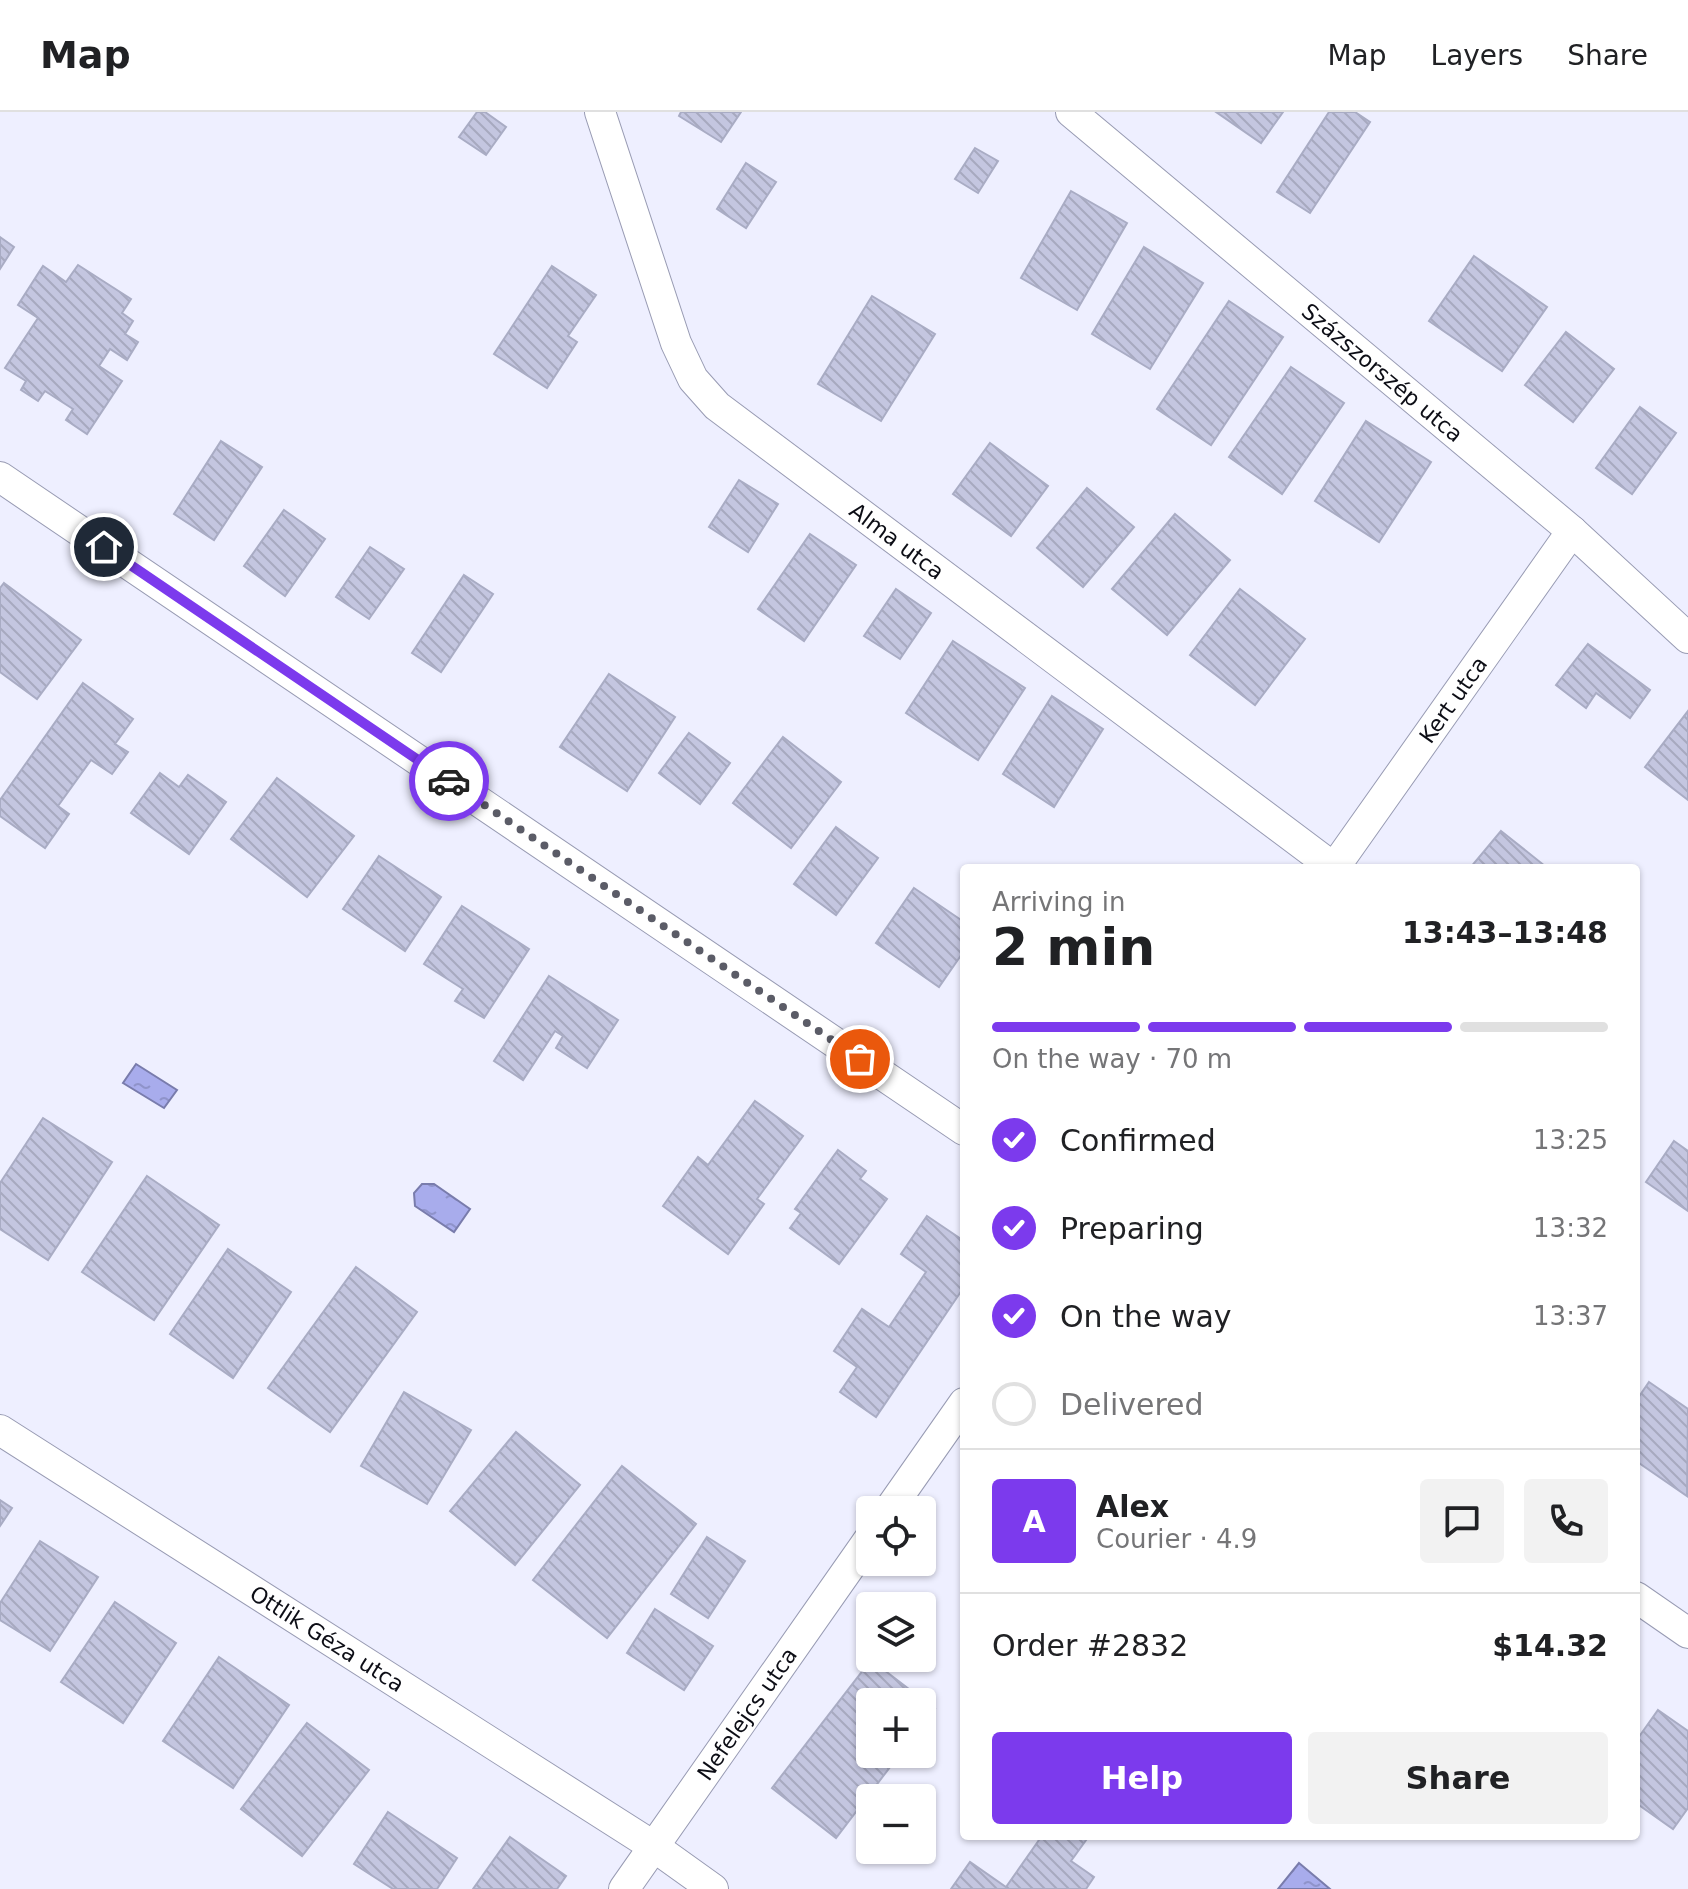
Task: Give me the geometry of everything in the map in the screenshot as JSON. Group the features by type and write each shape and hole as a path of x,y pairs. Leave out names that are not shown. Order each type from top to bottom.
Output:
{"street":[{"name":"Alma utca","path":"600,112 676,343 693,379 717,406 1329,864"},
{"name":"Százszorszép utca","path":"1071,112 1572,531 1688,638"},
{"path":"0,477 960,1127"},
{"name":"Kert utca","path":"1337,864 1572,531"},
{"path":"899,1496 960,1409"},
{"name":"Ottlik Géza utca","path":"0,1430 653,1846 713,1889"},
{"name":"Nefelejcs utca","path":"624,1889 856,1558"},
{"path":"1640,1600 1688,1633"}],"water":[{"path":"136,1064 177,1090 164,1108 123,1083"},
{"path":"422,1184 434,1184 470,1209 454,1232 415,1206 414,1193"},
{"path":"1299,1863 1330,1889 1278,1889"}],"building":[{"path":"477,112 485,112 506,127 486,155 459,137"},
{"path":"681,112 741,112 721,142 679,116"},
{"path":"1216,112 1283,112 1261,143"},
{"path":"1329,112 1355,112 1370,122 1310,213 1277,192"},
{"path":"975,148 998,161 978,193 955,179"},
{"path":"746,163 776,182 746,228 717,209"},
{"path":"1071,191 1127,223 1077,310 1021,278"},
{"path":"0,237 14,247 0,269"},
{"path":"1144,247 1203,283 1150,369 1092,334"},
{"path":"1474,256 1547,307 1502,371 1429,321"},
{"path":"78,265 131,299 122,313 133,321 125,334 138,342 127,360 110,349 99,366 122,381 87,434 66,420 73,409 45,391 38,401 21,390 26,381 5,368 38,318 18,305 43,266 66,282"},
{"path":"552,266 596,295 568,336 577,342 547,388 494,354"},
{"path":"872,296 935,334 881,421 818,384"},
{"path":"1229,301 1283,337 1211,445 1157,409"},
{"path":"1566,332 1614,369 1573,422 1525,385"},
{"path":"1291,367 1344,403 1282,494 1229,457"},
{"path":"1640,407 1676,433 1632,494 1596,468"},
{"path":"1366,421 1431,462 1379,542 1315,501"},
{"path":"221,441 262,467 214,540 174,514"},
{"path":"990,443 1048,486 1011,536 953,494"},
{"path":"739,480 778,504 748,552 709,527"},
{"path":"1087,488 1134,527 1083,587 1037,548"},
{"path":"284,510 325,539 285,596 244,566"},
{"path":"1175,514 1230,560 1167,635 1112,589"},
{"path":"810,534 856,565 804,641 758,609"},
{"path":"370,547 404,569 369,619 336,597"},
{"path":"464,575 493,594 441,672 412,653"},
{"path":"4,583 81,640 37,699 0,672 0,588"},
{"path":"896,589 931,613 900,659 864,636"},
{"path":"1240,589 1305,639 1255,705 1190,655"},
{"path":"953,641 1025,688 978,760 906,713"},
{"path":"1588,644 1650,690 1630,718 1596,693 1586,708 1556,685"},
{"path":"609,674 675,717 627,791 560,747"},
{"path":"83,683 133,719 115,744 128,752 112,774 91,760 58,806 69,814 45,848 0,816 0,800"},
{"path":"1052,696 1103,729 1054,807 1003,774"},
{"path":"1688,711 1688,800 1645,767"},
{"path":"689,733 730,763 700,804 659,773"},
{"path":"783,737 841,782 791,848 733,803"},
{"path":"160,773 179,787 188,775 226,802 189,854 131,813"},
{"path":"277,778 354,836 307,897 231,839"},
{"path":"836,827 878,858 836,915 794,884"},
{"path":"1501,831 1542,864 1473,864"},
{"path":"379,856 441,897 405,951 343,909"},
{"path":"914,888 960,919 960,957 939,987 876,943"},
{"path":"462,906 529,949 484,1018 455,1001 463,989 424,964"},
{"path":"549,976 618,1020 587,1068 556,1048 563,1036 555,1031 523,1080 494,1061"},
{"path":"755,1101 803,1136 757,1199 764,1204 728,1254 663,1206 698,1157 708,1165"},
{"path":"43,1118 112,1162 48,1260 0,1229 0,1183"},
{"path":"1674,1141 1688,1151 1688,1211 1646,1182"},
{"path":"838,1150 866,1171 860,1179 887,1199 839,1264 790,1228 801,1213 795,1209"},
{"path":"147,1176 219,1225 154,1320 82,1272"},
{"path":"927,1216 960,1238 960,1293 876,1417 840,1392 857,1367 834,1351 862,1309 889,1327 926,1272 901,1254"},
{"path":"228,1249 291,1292 233,1378 170,1334"},
{"path":"356,1267 417,1312 330,1432 268,1388"},
{"path":"1649,1382 1688,1409 1687,1496 1640,1464 1640,1395"},
{"path":"404,1392 471,1430 427,1504 361,1466"},
{"path":"516,1432 580,1485 515,1565 450,1511"},
{"path":"622,1466 696,1524 607,1638 533,1580"},
{"path":"0,1500 12,1508 0,1526"},
{"path":"707,1537 745,1561 708,1618 671,1594"},
{"path":"40,1541 98,1577 50,1651 0,1620 0,1603"},
{"path":"115,1602 176,1643 123,1723 61,1682"},
{"path":"655,1609 713,1646 684,1690 627,1653"},
{"path":"219,1657 289,1705 233,1788 163,1741"},
{"path":"862,1672 887,1672 908,1688 856,1688 856,1768 889,1768 877,1784 856,1784 856,1812 836,1838 772,1788"},
{"path":"1658,1710 1688,1731 1688,1808 1673,1829 1640,1806 1640,1735"},
{"path":"307,1723 369,1770 302,1856 241,1809"},
{"path":"388,1812 457,1858 437,1889 393,1889 354,1864"},
{"path":"510,1837 566,1876 557,1889 473,1889"},
{"path":"1039,1840 1086,1840 1071,1861 1094,1877 1086,1889 951,1889 970,1862 1006,1887"}],"way so far":[{"path":"449,781 860,1059"}],"route":[{"path":"104,547 449,781"}]}
